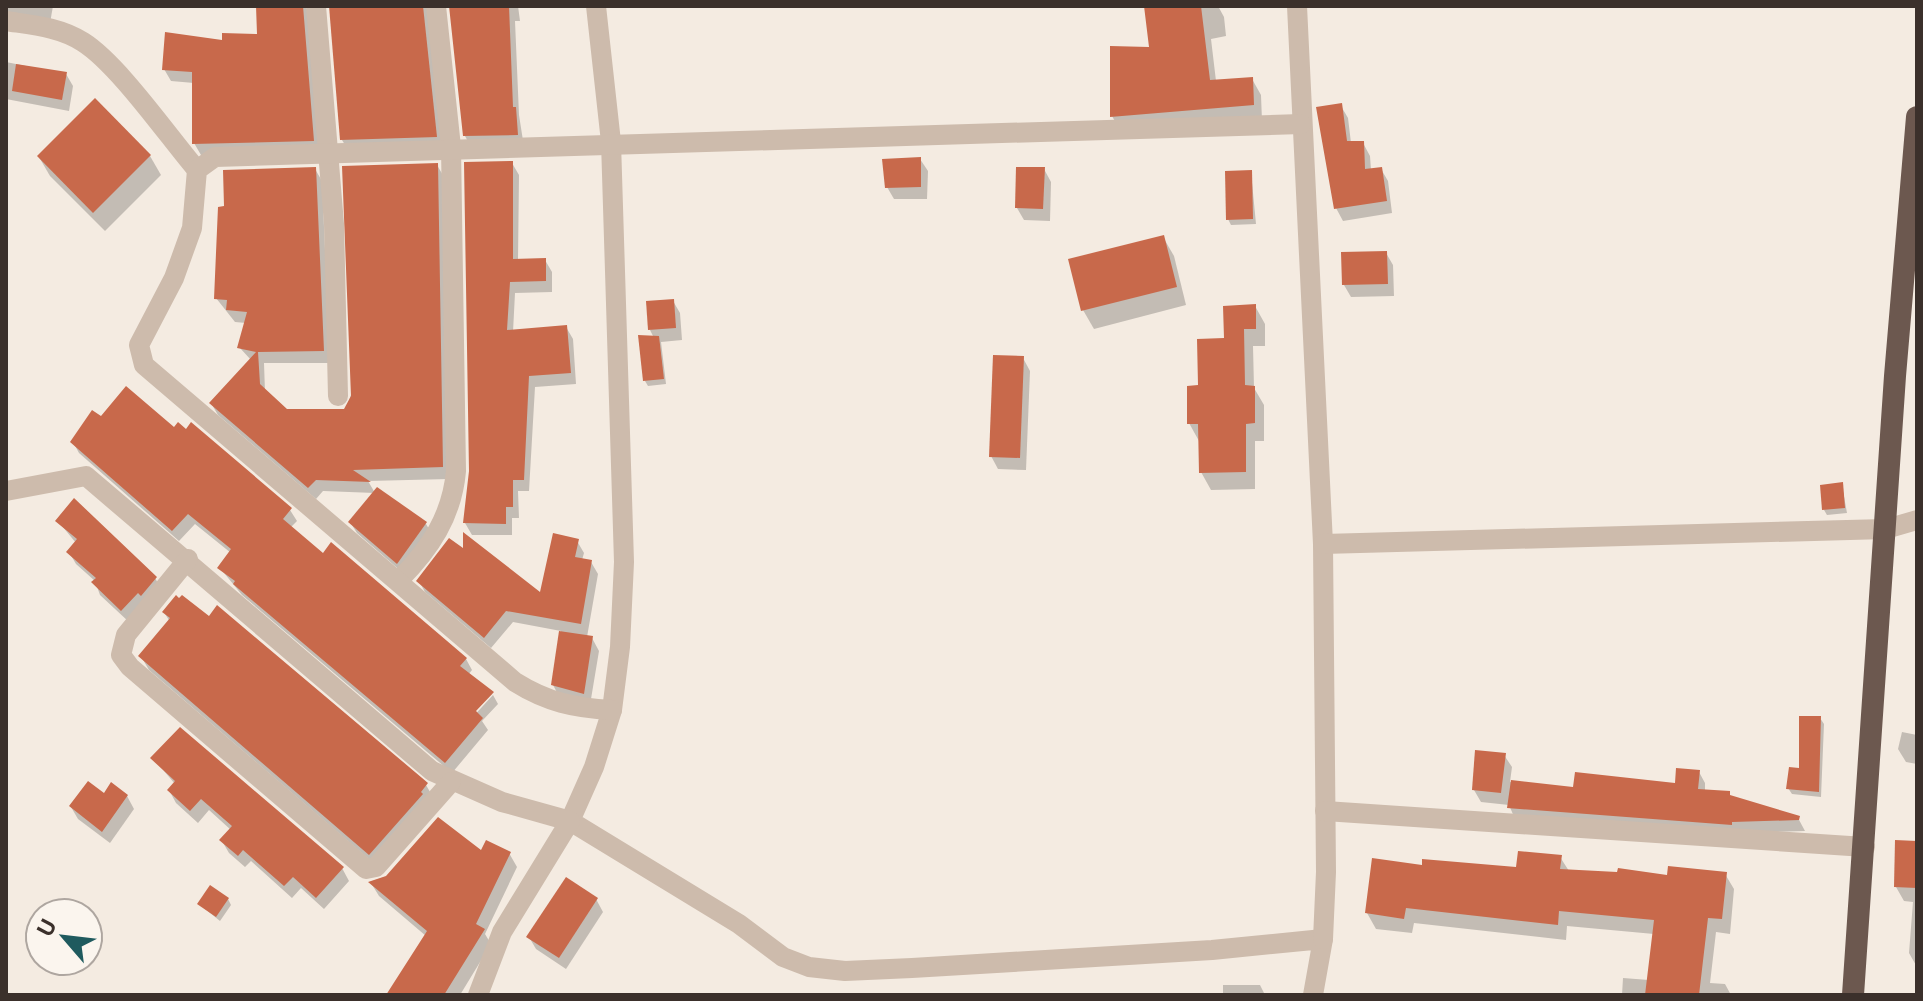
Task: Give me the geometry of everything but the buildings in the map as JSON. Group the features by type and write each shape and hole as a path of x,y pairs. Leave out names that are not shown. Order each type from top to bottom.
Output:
{"highway":[{"path":"1853,995 1865,847 1870,725 1917,117"}],"street":[{"path":"316,6 328,152 338,396"},
{"path":"399,580 438,534 454,492 451,147 436,6"},
{"path":"478,995 502,932 570,821 594,767 612,710 620,647 624,562 611,142 596,6"},
{"path":"1297,6 1323,544 1323,939 1313,995"},
{"path":"6,21 63,32 84,42 112,69 197,170 192,228 186,247 142,338 139,356 154,375 399,580 515,682 539,697 572,708 612,710"},
{"path":"197,170 215,157 328,152 1301,124"},
{"path":"6,491 86,476 188,559 432,771 502,802 570,821 739,924 783,957 809,967 845,971 1212,950 1323,939"},
{"path":"1323,544 1886,529 1917,520"},
{"path":"188,559 126,635 121,655 130,667 323,835 366,869 376,867 451,782"},
{"path":"1325,811 1865,847"}]}
